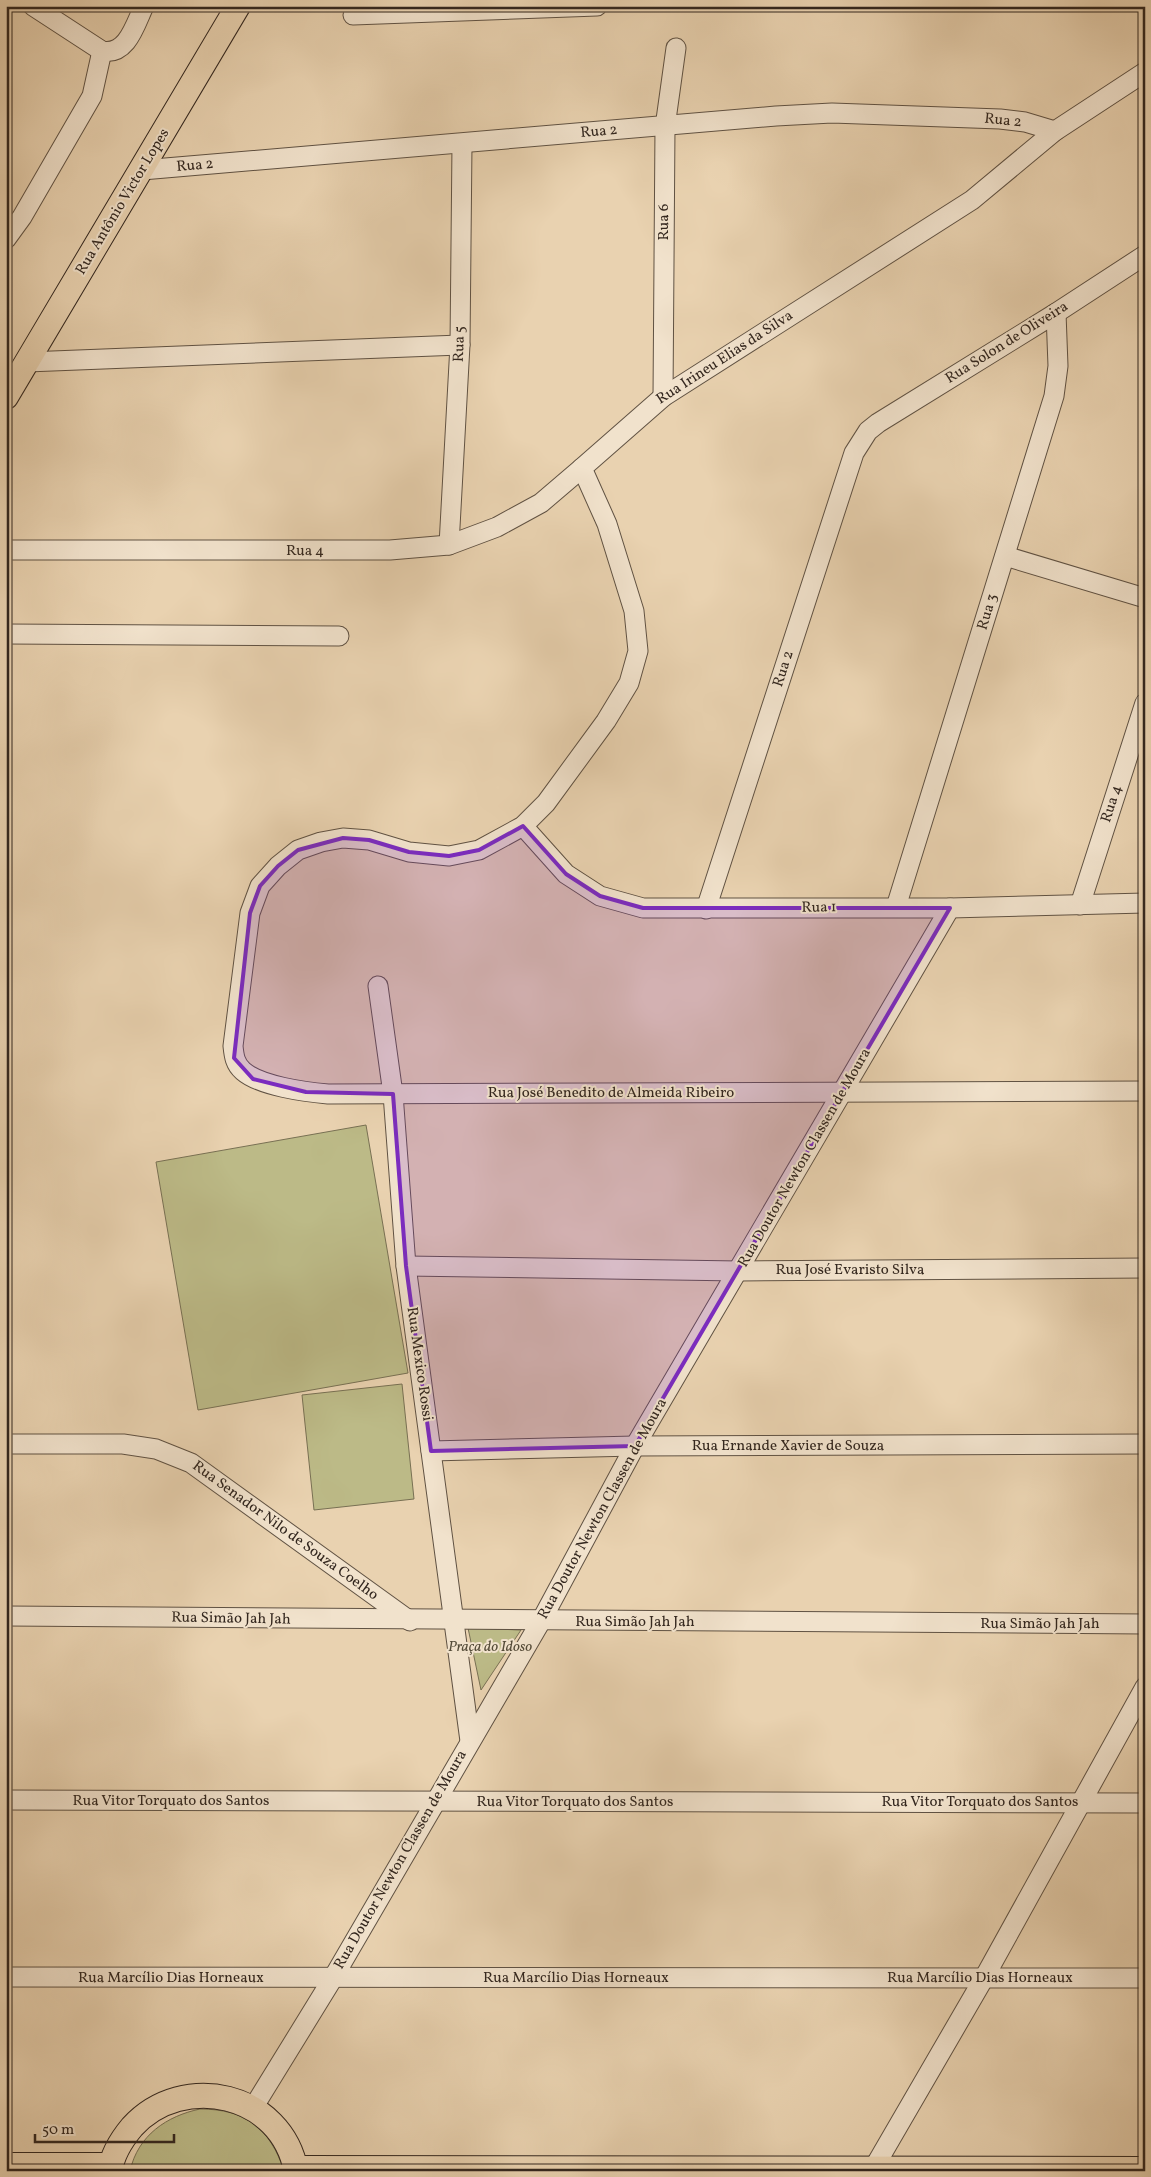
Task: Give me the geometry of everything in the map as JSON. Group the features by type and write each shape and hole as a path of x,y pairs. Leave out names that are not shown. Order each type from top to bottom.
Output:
{"main road":[{"name":"Rua Antônio Victor Lopes","path":"6,397 238,6"},
{"path":"6,2165 110,2168 123,2138 142,2116 168,2101 197,2094 226,2097 253,2108 273,2124 287,2144 296,2169 1145,2169"}],"street":[{"path":"33,6 102,51 111,53 120,49 128,40 144,6"},
{"path":"353,16 597,6"},
{"name":"Rua 6","path":"663,397 665,127 676,48"},
{"path":"6,239 22,217 92,96 102,51"},
{"name":"Rua Irineu Elias da Silva","path":"582,468 663,397 972,200 1055,131 1145,72"},
{"name":"Rua 2","path":"142,170 665,127 776,116 832,114 1000,119 1025,122 1055,131"},
{"name":"Rua 5","path":"449,545 460,345 462,144"},
{"name":"Rua Solon de Oliveira","path":"868,431 1145,255"},
{"name":"Rua 3","path":"896,907 1054,396 1058,366 1056,313"},
{"path":"27,362 460,345"},
{"name":"Rua 2","path":"706,909 854,453 868,431"},
{"path":"523,826 546,803 606,721 629,683 638,651 634,611 608,524 582,468"},
{"name":"Rua 4","path":"6,550 390,550 449,545 497,527 541,502 582,468"},
{"path":"1005,556 1145,598"},
{"path":"6,634 339,636"},
{"name":"Rua 4","path":"1080,905 1145,703"},
{"name":"Rua 1","path":"523,826 566,874 600,896 644,908 950,908 1145,903"},
{"name":"Rua José Benedito de Almeida Ribeiro","path":"523,826 479,850 450,856 409,852 369,840 343,838 321,842 298,850 278,866 260,886 250,913 233,1046 234,1058 241,1070 253,1079 306,1092 328,1094 1145,1091"},
{"name":"Rua Doutor Newton Classen de Moura","path":"253,2108 333,1978 541,1621 635,1446 950,908"},
{"name":"Rua Mexico Rossi","path":"378,986 393,1094 406,1266 452,1620 470,1741"},
{"name":"Rua José Evaristo Silva","path":"406,1266 739,1271 1145,1268"},
{"name":"Rua Senador Nilo de Souza Coelho","path":"6,1444 123,1444 156,1449 191,1463 410,1621"},
{"name":"Rua Ernande Xavier de Souza","path":"431,1451 635,1446 1145,1444"},
{"name":"Rua Simão Jah Jah","path":"6,1616 410,1621 1145,1624"},
{"path":"873,2170 984,1978 1145,1688"},
{"name":"Rua Vitor Torquato dos Santos","path":"6,1800 1145,1803"},
{"name":"Rua Marcílio Dias Horneaux","path":"6,1977 1145,1978"}],"highlighted area":[{"path":"523,826 566,874 600,896 643,908 950,908 635,1446 431,1451 406,1266 393,1094 306,1092 253,1079 234,1058 250,913 260,886 278,866 298,850 343,838 369,840 409,852 449,856 479,850"}],"green space":[{"path":"366,1125 408,1373 198,1410 156,1162"},
{"path":"402,1384 414,1499 314,1510 302,1395"},
{"name":"Praça do Idoso","path":"468,1628 521,1630 481,1690"},
{"path":"200,2109 230,2113 243,2117 254,2124 271,2143 284,2171 130,2171 140,2147 156,2129 176,2117"}]}
